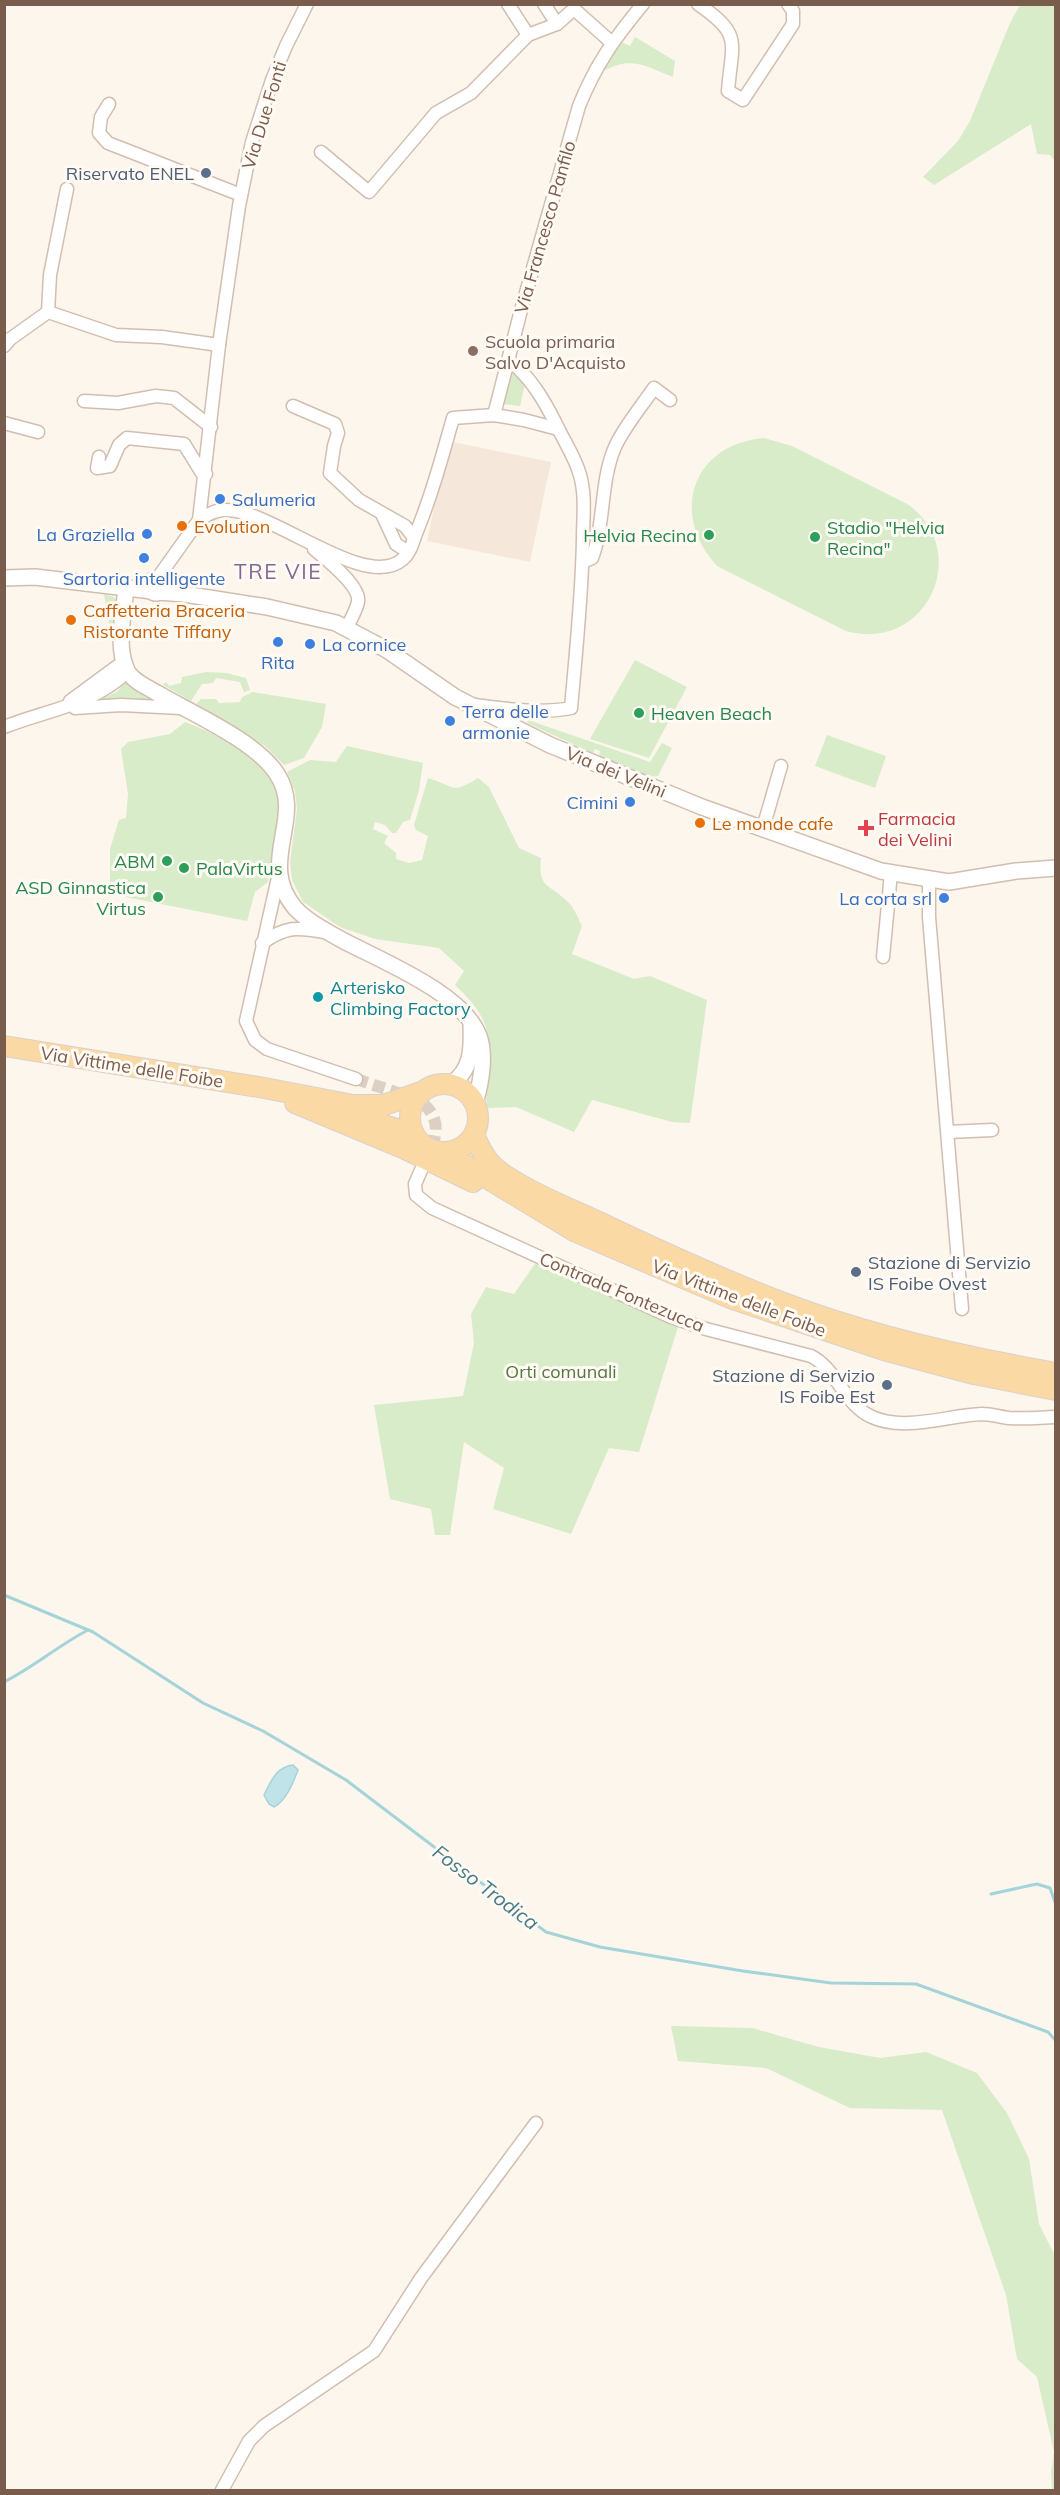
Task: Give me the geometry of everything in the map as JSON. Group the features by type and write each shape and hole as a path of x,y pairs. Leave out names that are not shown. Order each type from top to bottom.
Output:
{"main road":[{"name":"Via Vittime delle Foibe","path":"4,1046 368,1107 399,1102 421,1092"},
{"path":"440,1084 451,1084 461,1088 475,1103 478,1114 474,1135 466,1144 445,1153 427,1148 414,1134 410,1124 410,1112 421,1092 440,1084"},
{"path":"259,1088 420,1156 576,1232"},
{"name":"Via Vittime delle Foibe","path":"259,1088 414,1134"},
{"name":"Via Vittime delle Foibe","path":"474,1135 486,1158 498,1170 557,1202 699,1269 786,1304 847,1324 995,1363 1056,1373"},
{"name":"Via Vittime delle Foibe","path":"445,1153 576,1232 729,1298 884,1350 974,1374 1056,1390"}],"street":[{"name":"Via Due Fonti","path":"163,584 200,520 212,427 219,345 241,195 252,142 264,102 286,46 307,4"},
{"path":"508,4 528,35"},
{"path":"544,4 557,24"},
{"name":"Via Francesco Panfilo","path":"494,416 579,106 592,74 611,42 643,4"},
{"path":"703,6 720,19 729,30 732,42 728,91 743,100 793,24 793,11 788,4"},
{"path":"321,152 369,192 436,113 471,93 528,35 557,24 574,7 611,42"},
{"name":"Via Due Fonti","path":"109,104 99,133 108,143 241,195"},
{"path":"48,312 50,274 67,189"},
{"path":"48,312 116,335 162,337 219,345"},
{"path":"4,346 10,339 48,312"},
{"path":"468,704 551,712 571,708 583,562 584,496 580,475 569,446 558,429 544,398 526,374 509,360"},
{"path":"583,562 592,558 597,547 605,488 615,448 654,388 670,400"},
{"path":"84,401 118,403 156,396 174,398 212,427"},
{"path":"292,406 335,424 339,433 334,446 330,473 359,500 405,526 414,538"},
{"path":"200,520 213,512 235,510 253,515 347,560 370,567 387,566 402,560 408,552 433,491 453,418 494,416 524,420 558,429"},
{"path":"4,423 38,432"},
{"path":"99,457 97,468 110,466 119,445 127,438 184,444 202,473 206,474"},
{"path":"382,514 396,544 408,552"},
{"path":"301,538 351,584 358,594 358,602 346,629"},
{"name":"Via dei Velini","path":"4,578 34,577 126,587 163,584 336,623 387,650 441,689 468,704 520,731 593,764 861,864 891,873 949,882 1016,871 1056,868"},
{"path":"126,587 122,638 125,667 135,680 239,740 265,760 278,774 286,793 287,803 279,851 279,873 246,1021 255,1040 267,1049 356,1079"},
{"path":"5,727 59,709 125,667"},
{"path":"59,709 121,705 184,708"},
{"path":"763,828 781,766"},
{"path":"279,873 285,893 298,911 329,933 454,1002 479,1034 483,1048 479,1090 475,1103"},
{"path":"883,957 891,873"},
{"path":"929,879 929,917 962,1309"},
{"path":"262,943 284,930 298,928 329,933"},
{"path":"451,1084 467,1068 470,1056 471,1022"},
{"path":"948,1132 992,1130"},
{"name":"Contrada Fontezucca","path":"422,1167 415,1185 416,1195 432,1208 671,1317 706,1329 811,1356 824,1366 851,1401 873,1418 896,1421 934,1421 984,1414 1009,1418 1056,1417"},
{"path":"222,2490 249,2441 264,2426 374,2350 422,2278 536,2123"}],"shaded area":[{"path":"448,441 551,462 530,562 427,541"}],"green space":[{"path":"1020,5 1055,5 1055,161 1050,155 1037,154 1031,124 934,185 923,177 958,141 970,121 1010,23"},
{"path":"635,37 675,61 673,77 632,63 606,70 602,67 619,41 630,46"},
{"path":"510,368 525,384 520,406 503,404"},
{"path":"764,438 792,446 909,505 928,525 937,548 938,572 931,595 918,614 898,627 874,634 846,631 717,566 702,546 694,525 692,504 696,485 705,467 720,453 739,443"},
{"path":"104,594 114,597 118,606 117,641 112,641"},
{"name":"Heaven Beach","path":"635,660 687,687 649,758 590,739"},
{"path":"206,672 226,673 246,678 250,690 244,692 240,682 216,678 213,683 202,684 191,701 163,685 166,682 169,686 181,683 182,677"},
{"path":"125,681 158,703 96,701 117,692"},
{"path":"253,692 326,704 322,727 304,758 284,765 265,746 196,704 201,699 216,699 219,703 240,702 242,697"},
{"path":"528,720 650,762 662,743 672,748 658,776 650,777 599,756 600,751 595,749 593,753 527,723"},
{"path":"185,722 249,754 273,780 279,796 279,823 268,882 255,892 247,921 110,894 110,849 119,820 126,818 128,794 121,749 128,742 170,734"},
{"path":"827,735 886,756 875,788 815,766"},
{"path":"347,746 423,763 419,790 410,820 403,822 396,833 392,833 385,825 375,822 373,829 388,836 384,843 396,853 396,859 409,863 422,860 428,836 416,830 414,825 428,778 457,788 478,778 489,787 519,848 541,858 540,868 543,880 569,903 576,913 582,926 572,954 634,979 650,976 707,1000 690,1123 672,1122 592,1100 574,1132 516,1107 488,1108 487,1030 479,1012 455,985 464,971 439,948 375,939 340,927 303,902 292,880 290,862 297,809 295,791 287,772 310,760 336,762"},
{"name":"Orti comunali","path":"537,1261 679,1324 639,1452 609,1448 571,1534 493,1509 504,1468 464,1442 450,1535 435,1535 431,1509 390,1499 374,1405 463,1396 474,1343 471,1314 486,1287 514,1294"},
{"path":"671,2026 752,2028 819,2047 880,2058 926,2052 977,2073 1007,2113 1029,2159 1039,2224 1055,2256 1055,2490 1052,2490 1051,2472 1054,2452 1037,2377 1017,2359 1006,2295 942,2110 850,2108 766,2068 678,2061"}],"water":[{"path":"293,1765 298,1770 294,1780 286,1796 274,1807 269,1804 264,1795 278,1772"}],"waterway":[{"name":"Fosso Trodica","path":"4,1595 93,1632 203,1703 263,1731 346,1780 546,1932 600,1947 743,1971 831,1983 916,1984 1048,2032 1056,2041"},
{"path":"4,1682 88,1630"},
{"path":"991,1894 1037,1884 1050,1888 1056,1905"}],"tunnel":[{"path":"356,1079 419,1100 427,1107 435,1122 436,1130 424,1164"}],"place":[{"name":"Riservato ENEL","path":"206,173"},
{"name":"Scuola primaria Salvo D'Acquisto","path":"473,351"},
{"name":"Salumeria","path":"220,499"},
{"name":"Evolution","path":"182,526"},
{"name":"La Graziella","path":"147,534"},
{"name":"Helvia Recina","path":"709,535"},
{"name":"Stadio \"Helvia Recina\"","path":"815,537"},
{"name":"Sartoria intelligente","path":"144,558"},
{"name":"Caffetteria Braceria Ristorante Tiffany","path":"71,620"},
{"name":"Rita","path":"278,642"},
{"name":"La cornice","path":"310,644"},
{"name":"Heaven Beach","path":"639,713"},
{"name":"Terra delle armonie","path":"450,721"},
{"name":"Cimini","path":"630,802"},
{"name":"Le monde cafe","path":"700,823"},
{"name":"Farmacia dei Velini","path":"866,828"},
{"name":"ABM","path":"167,861"},
{"name":"PalaVirtus","path":"184,868"},
{"name":"ASD Ginnastica Virtus","path":"158,897"},
{"name":"La corta srl","path":"944,898"},
{"name":"Arterisko Climbing Factory","path":"318,997"},
{"name":"Stazione di Servizio IS Foibe Ovest","path":"856,1272"},
{"name":"Stazione di Servizio IS Foibe Est","path":"887,1385"}],"district":[{"name":"TRE VIE","path":"278,571"}]}
